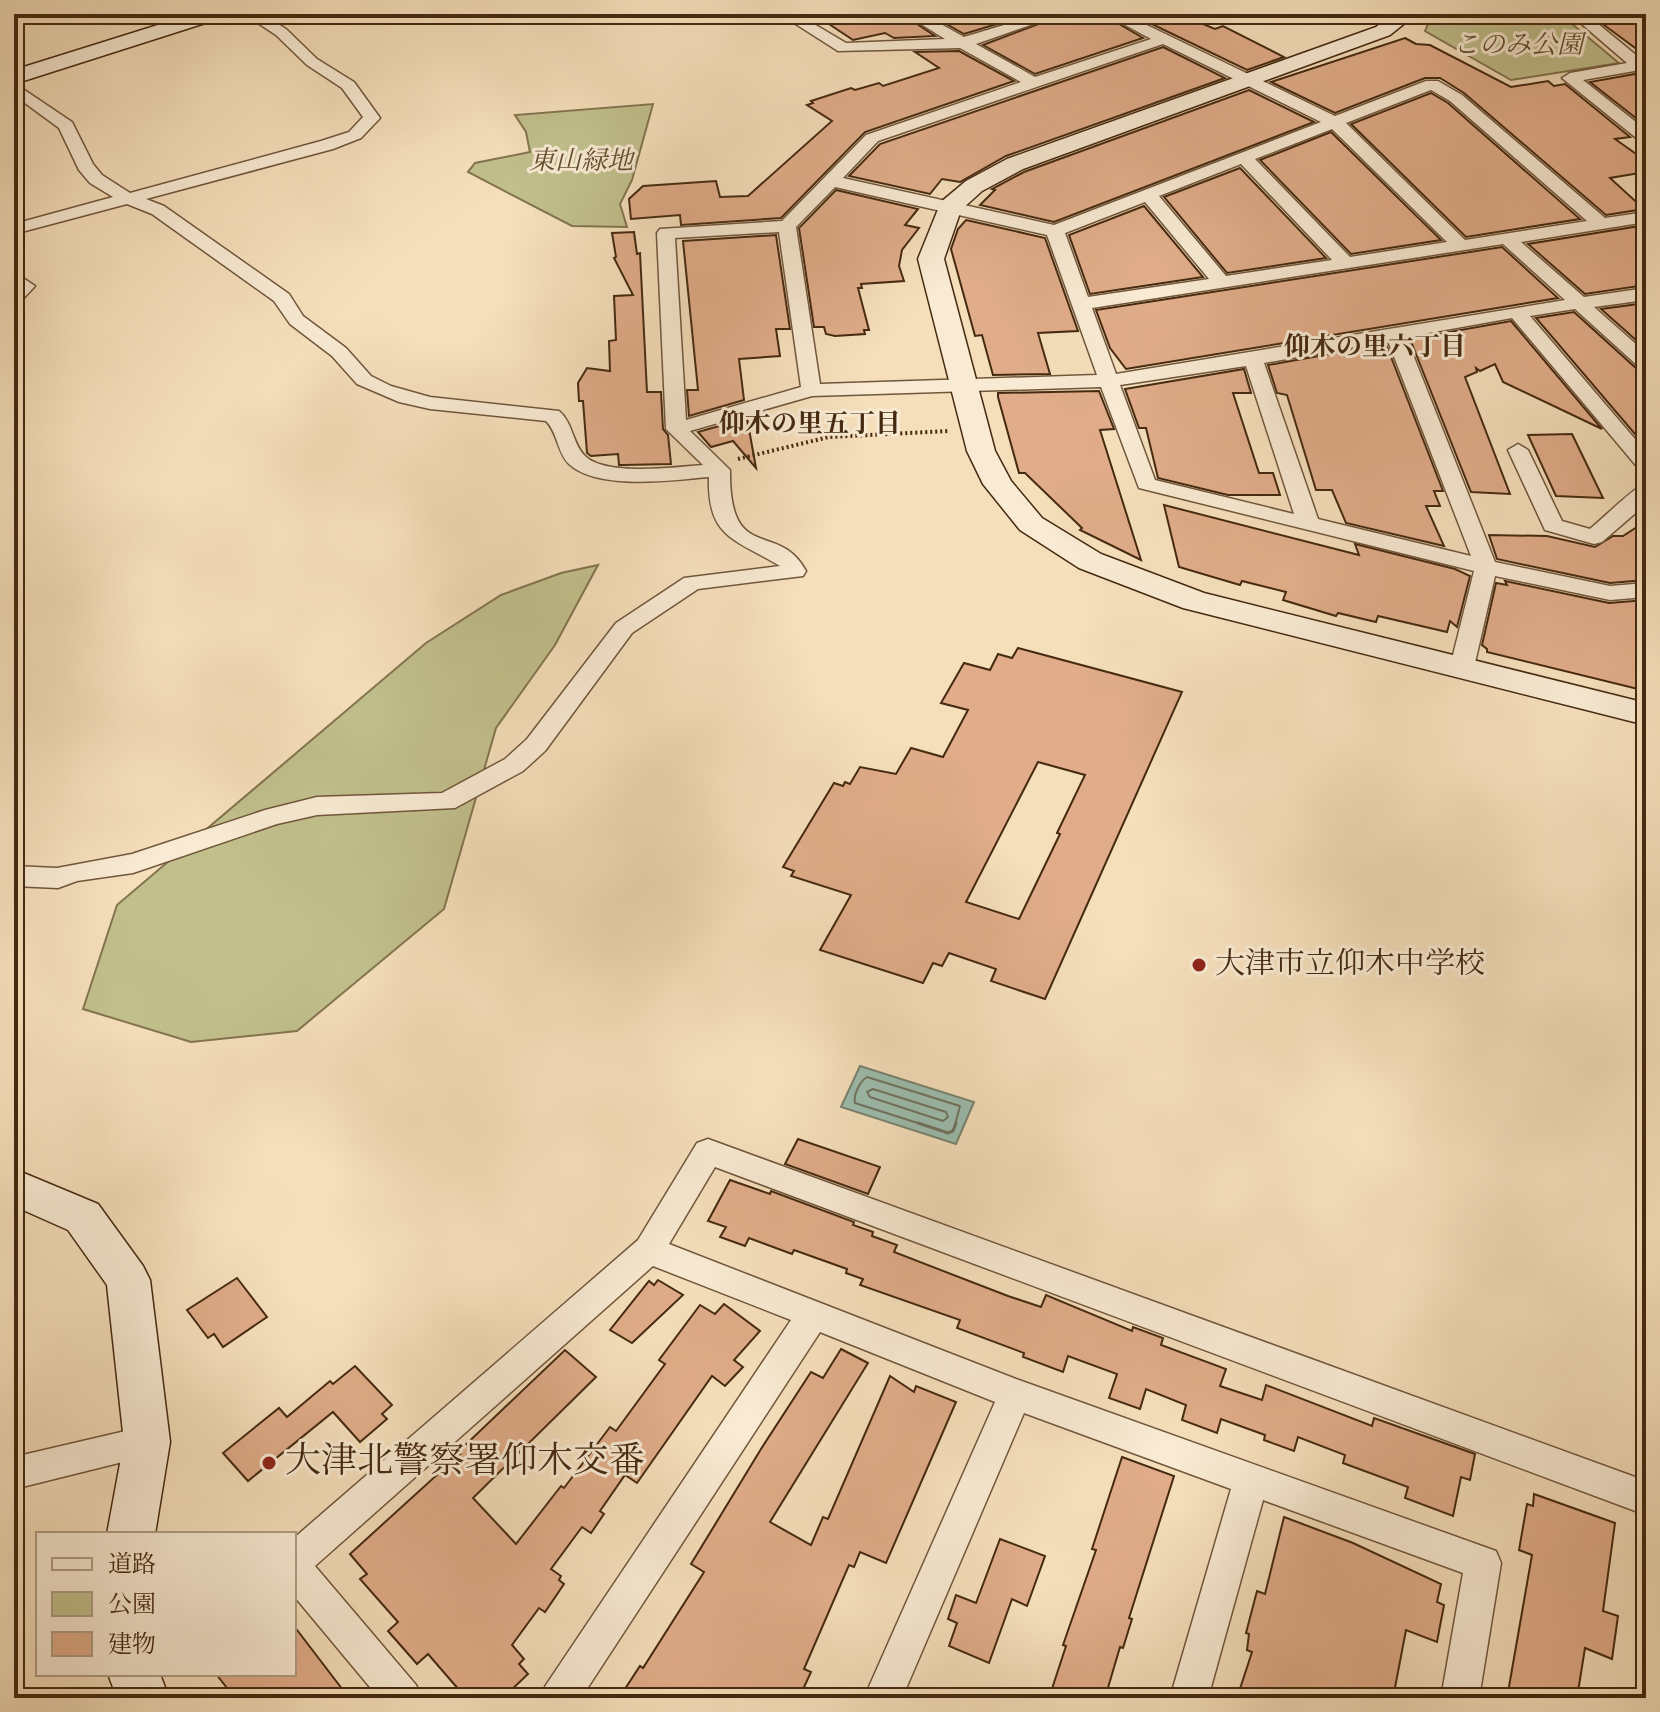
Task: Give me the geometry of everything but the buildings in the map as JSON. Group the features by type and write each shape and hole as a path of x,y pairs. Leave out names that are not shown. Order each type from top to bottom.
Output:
{"street":[{"path":"14,77 214,14"},
{"path":"14,229 327,145 355,135 372,118 348,85 312,62 281,32 251,14"},
{"path":"787,14 843,48 962,43 1055,14"},
{"path":"912,14 1034,83"},
{"path":"1112,14 1335,122 1461,246"},
{"path":"1406,14 1383,31 1015,164 974,186 950,207 931,259 974,430 998,484 1031,524 1090,561 1194,601 1646,714"},
{"path":"1577,14 1589,14"},
{"path":"1577,14 1642,64"},
{"path":"14,876 58,878 75,872 133,863 274,816 317,806 446,802 470,792 514,765 536,745 624,628 642,616 692,583 795,571 791,562 740,537 725,525 718,503 717,468 676,429 666,233 787,226 872,138 1167,38"},
{"path":"1642,64 1570,78 1646,138"},
{"path":"832,181 1055,231 1432,84 1456,98 1601,224"},
{"path":"14,88 66,125 85,166 96,179 125,197 158,210 282,298 284,305 308,330 337,350 358,376 385,392 474,410 552,415 563,427 574,456 580,462 614,473 717,468"},
{"path":"1628,124 1646,121"},
{"path":"1244,157 1345,263"},
{"path":"1147,193 1221,282"},
{"path":"1082,304 1646,217"},
{"path":"787,226 811,390"},
{"path":"1055,231 1146,484 1486,567 1610,593 1646,590"},
{"path":"1508,239 1646,363"},
{"path":"14,277 26,286 14,297"},
{"path":"676,429 811,390 1107,381 1253,359 1517,312 1646,294"},
{"path":"1517,312 1646,465"},
{"path":"1395,333 1486,567 1462,667"},
{"path":"1253,359 1308,523"},
{"path":"1518,450 1553,525 1594,537 1637,501 1646,489"},
{"path":"296,1559 649,1250 708,1152 1646,1498"},
{"path":"14,1187 83,1217 128,1280 147,1442 131,1532"},
{"path":"649,1250 1015,1394 1483,1563 1460,1698"},
{"path":"559,1698 812,1316"},
{"path":"883,1698 1015,1394"},
{"path":"14,1473 147,1442"},
{"path":"1189,1698 1251,1480"},
{"path":"296,1571 403,1698"}],"path":[{"path":"717,468 829,437 974,430"}],"green space":[{"name":"このみ公園","path":"1432,14 1560,14 1619,63 1511,80 1425,31"},
{"name":"東山緑地","path":"653,104 632,180 620,204 627,227 572,226 468,172 475,163 530,152 526,132 515,115"},
{"path":"598,565 555,645 496,728 444,909 297,1031 191,1042 83,1009 117,905 426,643 501,595 561,573"}],"water":[{"path":"860,1066 974,1102 956,1144 841,1107"}],"place":[{"name":"大津市立仰木中学校","path":"1199,965"},
{"name":"大津北警察署仰木交番","path":"269,1463"}],"district":[{"name":"仰木の里六丁目","path":"1375,348"},
{"name":"仰木の里五丁目","path":"810,425"}]}
